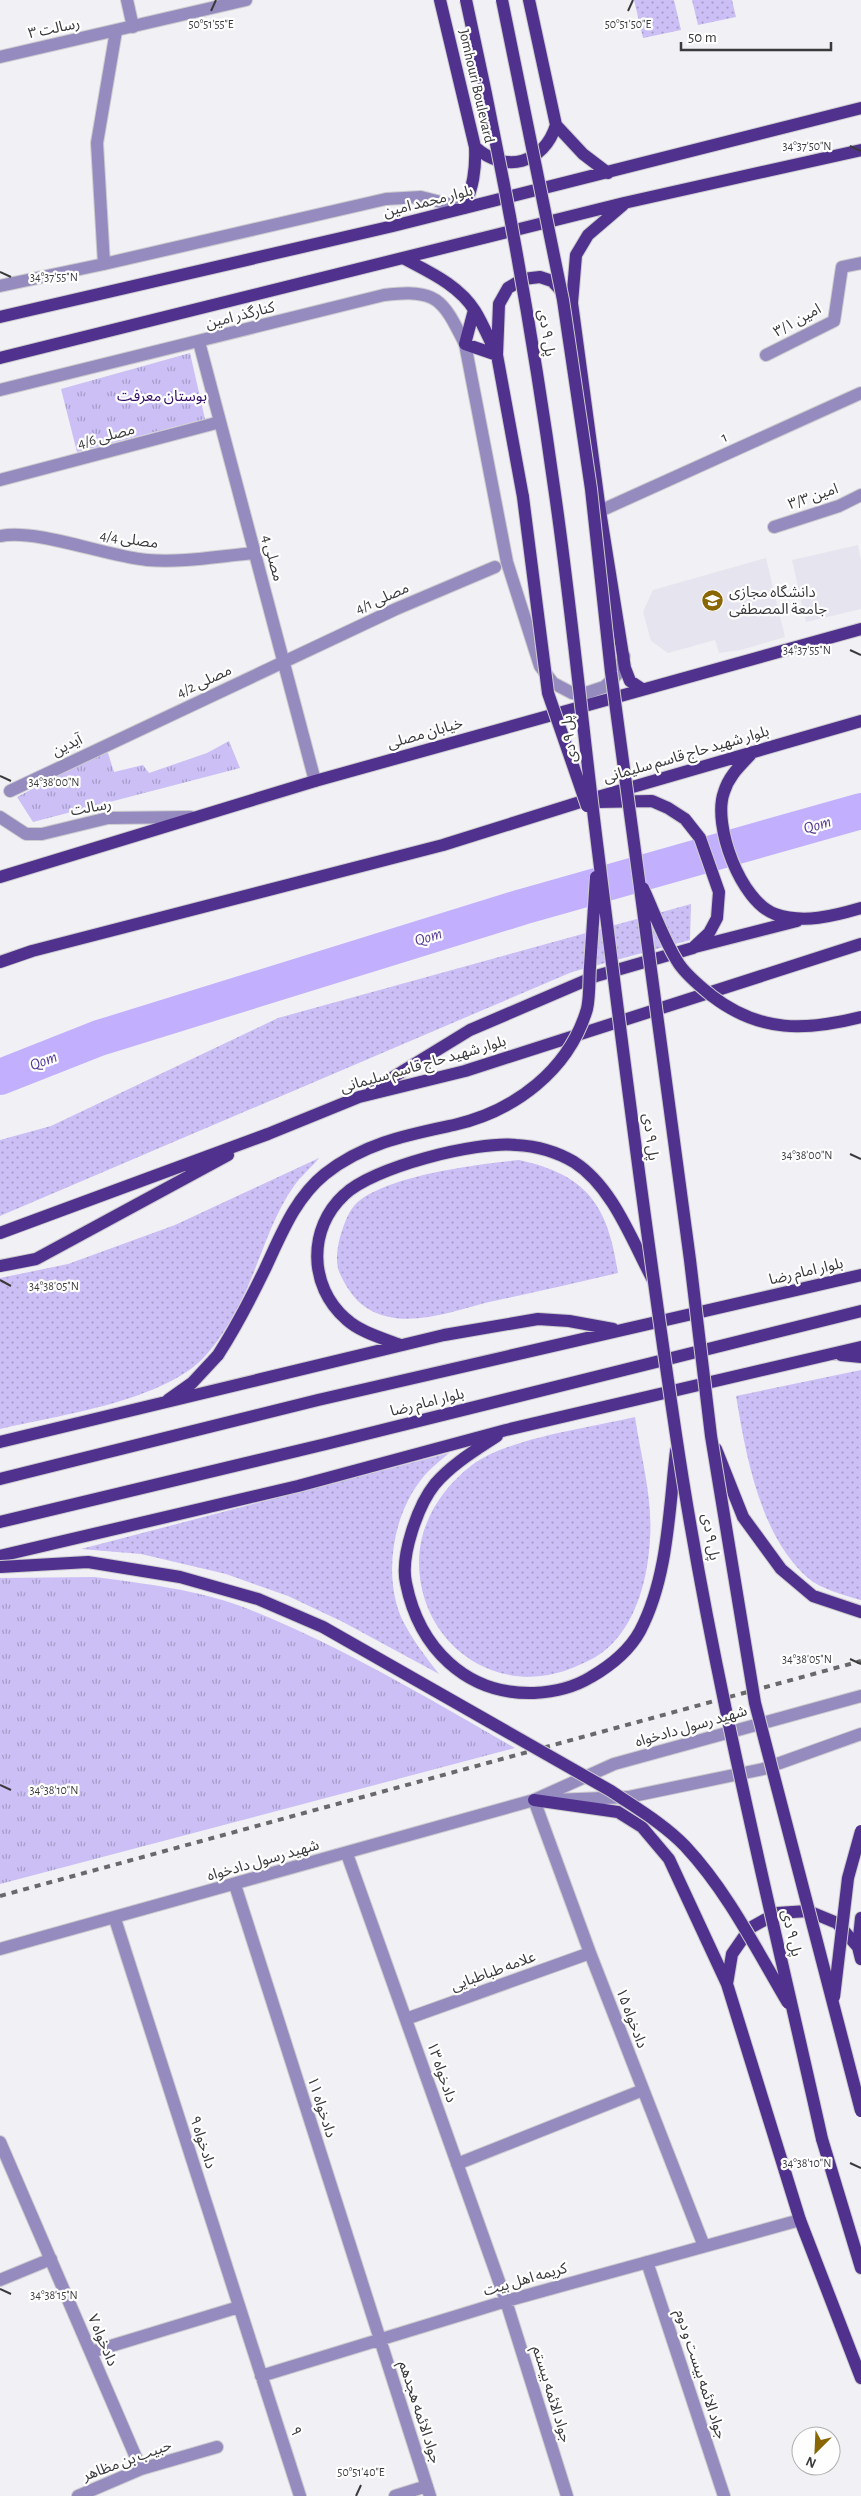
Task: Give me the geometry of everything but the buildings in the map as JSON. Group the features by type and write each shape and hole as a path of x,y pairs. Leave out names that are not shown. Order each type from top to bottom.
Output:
{"main road":[{"name":"Jomhouri Boulevard","path":"440,0 475,147 476,169 473,188 464,208"},
{"name":"پل ۹ دی","path":"466,0 487,95 527,307 555,493 597,847 677,1444 725,1712 822,2139 861,2268"},
{"name":"پل ۹ دی","path":"502,0 563,300 591,489 638,878 690,1260 710,1436 755,1704 861,2111"},
{"path":"529,0 556,125 583,154 608,173"},
{"name":"بلوار محمد امین","path":"0,317 394,226 861,108"},
{"path":"475,147 484,154 505,162 528,159 546,146 556,125"},
{"path":"0,358 624,203 861,150"},
{"path":"616,696 624,680 624,651 600,511 572,303 576,255 588,235 624,203"},
{"path":"403,258 444,280 462,295 474,310 497,355"},
{"path":"572,303 552,281 540,277 523,279 508,288 499,304 497,355 523,496 548,693 595,828"},
{"path":"474,310 465,344 497,355"},
{"name":"خیابان مصلی","path":"0,877 315,781 861,629"},
{"path":"625,668 630,681 642,689"},
{"name":"بلوار شهید حاج قاسم سلیمانی","path":"0,962 32,951 444,845 754,750 861,721"},
{"path":"754,750 732,774 723,793 720,814 724,833 742,885 763,908 774,914 800,920"},
{"path":"577,803 652,802 668,808 685,819 700,838 719,892 717,918 708,933 693,948"},
{"path":"161,1405 192,1384 218,1355 245,1309 288,1220 308,1190 324,1174 357,1152 386,1140 461,1123 514,1102 540,1084 559,1063 579,1030 587,1007 597,847"},
{"path":"638,878 679,964 699,986 726,1007 756,1022 791,1027 829,1025 861,1017"},
{"path":"359,1097 470,1030 596,976 800,920 842,914 861,908"},
{"name":"بلوار شهید حاج قاسم سلیمانی","path":"0,1233 268,1134 359,1097 465,1071 861,944"},
{"path":"0,1266 36,1259 268,1134"},
{"path":"400,1345 369,1332 346,1319 322,1286 316,1266 317,1242 324,1220 343,1195 368,1177 393,1168 487,1146 524,1146 549,1151 574,1162 597,1182 616,1210 654,1282"},
{"name":"بلوار امام رضا","path":"0,1478 318,1400 861,1275"},
{"name":"بلوار امام رضا","path":"0,1522 326,1444 861,1311"},
{"path":"0,1442 161,1405 400,1345 538,1319 618,1330"},
{"path":"0,1556 298,1486 506,1430 861,1347"},
{"path":"828,1354 861,1357"},
{"path":"506,1430 463,1458 436,1483 425,1499 414,1522 407,1551 405,1582 426,1638 446,1662 469,1678 493,1688 520,1693 549,1692 575,1686 602,1671 623,1654 639,1632 652,1604 664,1553 677,1444"},
{"path":"710,1436 743,1517 781,1569 813,1596 861,1612"},
{"path":"0,1567 88,1562 180,1577 258,1599 323,1627 611,1791 677,1839 715,1881 732,1906 794,2014"},
{"path":"534,1800 618,1812 642,1827 669,1859 726,1984 800,2220 861,2378"},
{"path":"833,2004 848,1878 861,1831"},
{"path":"726,1984 732,1954 736,1947 750,1928 777,1913 808,1911 837,1923 859,1953"},
{"path":"859,1953 861,1918"}],"street":[{"path":"128,0 133,27"},
{"name":"رسالت ۳","path":"0,57 246,0"},
{"path":"104,264 97,143 116,31"},
{"path":"0,286 386,199 421,198 464,208"},
{"name":"امین ۳/۱","path":"766,355 834,322 842,267 861,263"},
{"name":"کنارگذر امین","path":"0,390 384,295 411,292 435,298 444,306 465,344 507,562 540,666 552,683 572,693 583,694 604,687 612,680 621,667 624,651"},
{"name":"مصلی 4","path":"199,342 315,781"},
{"name":"1","path":"600,511 861,393"},
{"name":"مصلی 4/6","path":"0,480 220,422"},
{"name":"امین ۳/۳","path":"774,527 839,506 861,495"},
{"name":"مصلی 4/4","path":"0,536 28,536 108,554 147,560 168,561 255,553"},
{"name":"مصلی 4/1","path":"283,662 396,609 495,567"},
{"name":"مصلی 4/2","path":"139,729 283,662"},
{"name":"آیدین","path":"10,791 139,729"},
{"name":"رسالت","path":"0,817 26,834 42,834 108,818 193,817"},
{"name":"شهید رسول دادخواه","path":"0,1949 115,1919 534,1800 614,1764 861,1696"},
{"name":"شهید رسول دادخواه","path":"534,1800 628,1797 762,1769 861,1734"},
{"name":"دادخواه ۱۵","path":"534,1800 590,1953 704,2246"},
{"name":"دادخواه ۱۳","path":"347,1854 506,2301"},
{"name":"دادخواه ۱۱","path":"235,1885 379,2339"},
{"name":"دادخواه ۹","path":"115,1919 261,2376"},
{"name":"علامه طباطبایی","path":"406,2019 590,1953"},
{"path":"457,2164 643,2090"},
{"name":"دادخواه ۷","path":"0,2142 141,2468"},
{"name":"کریمه اهل بیت","path":"261,2376 506,2301 800,2220"},
{"path":"0,2280 51,2259"},
{"name":"جواد الائمه بیست و دوم","path":"647,2262 724,2496"},
{"name":"جواد الائمه بیستم","path":"506,2301 567,2496"},
{"path":"91,2352 239,2307"},
{"name":"جواد الائمه هجدهم","path":"379,2339 428,2491"},
{"name":"۹","path":"261,2376 300,2496"},
{"name":"حبیب بن مظاهر","path":"78,2496 141,2468 217,2446"},
{"path":"395,2496 428,2491"}],"shaded area":[{"path":"858,545 861,560 861,609 806,622 792,560"},
{"name":"دانشگاه مجازی جامعة المصطفی","path":"766,558 785,637 741,650 719,653 715,640 668,653 651,641 643,612 653,590"}],"green space":[{"path":"634,0 674,0 681,30 643,38"},
{"path":"692,0 732,0 736,17 698,25"},
{"name":"بوستان معرفت","path":"190,353 205,419 77,452 61,389"},
{"path":"229,741 240,768 33,822 17,797 107,750 114,772 143,765 149,773 207,753"},
{"path":"691,904 690,940 572,972 0,1216 0,1140 51,1126 278,1018"},
{"path":"319,1158 297,1182 286,1199 272,1226 243,1297 227,1327 207,1354 189,1370 166,1384 111,1404 0,1429 0,1278 68,1264 175,1225"},
{"path":"519,1160 562,1174 578,1184 590,1197 600,1211 608,1229 618,1273 438,1315 411,1319 385,1316 370,1310 363,1306 348,1289 337,1265 339,1242 347,1217 354,1206 367,1196 407,1179 431,1173"},
{"path":"861,1370 860,1600 813,1582 792,1561 778,1540 758,1494 745,1444 736,1396"},
{"path":"635,1417 650,1509 650,1539 647,1567 640,1596 635,1609 620,1634 607,1649 595,1657 577,1666 548,1675 520,1676 493,1671 469,1659 449,1641 433,1619 423,1593 419,1563 420,1548 428,1521 442,1496 461,1474 472,1465 506,1448 550,1435"},
{"path":"449,1453 424,1476 413,1491 398,1525 392,1563 396,1600 401,1617 423,1654 439,1674 343,1622 288,1596 226,1574 141,1554 81,1549"},
{"path":"95,1577 188,1591 243,1607 348,1655 515,1748 0,1884 0,1578"}],"waterway":[{"name":"Qom","path":"0,1077 99,1038 522,907 861,811"}],"railway":[{"path":"0,1896 861,1661"}],"place":[{"name":"دانشگاه مجازی جامعة المصطفی","path":"713,601"}]}
